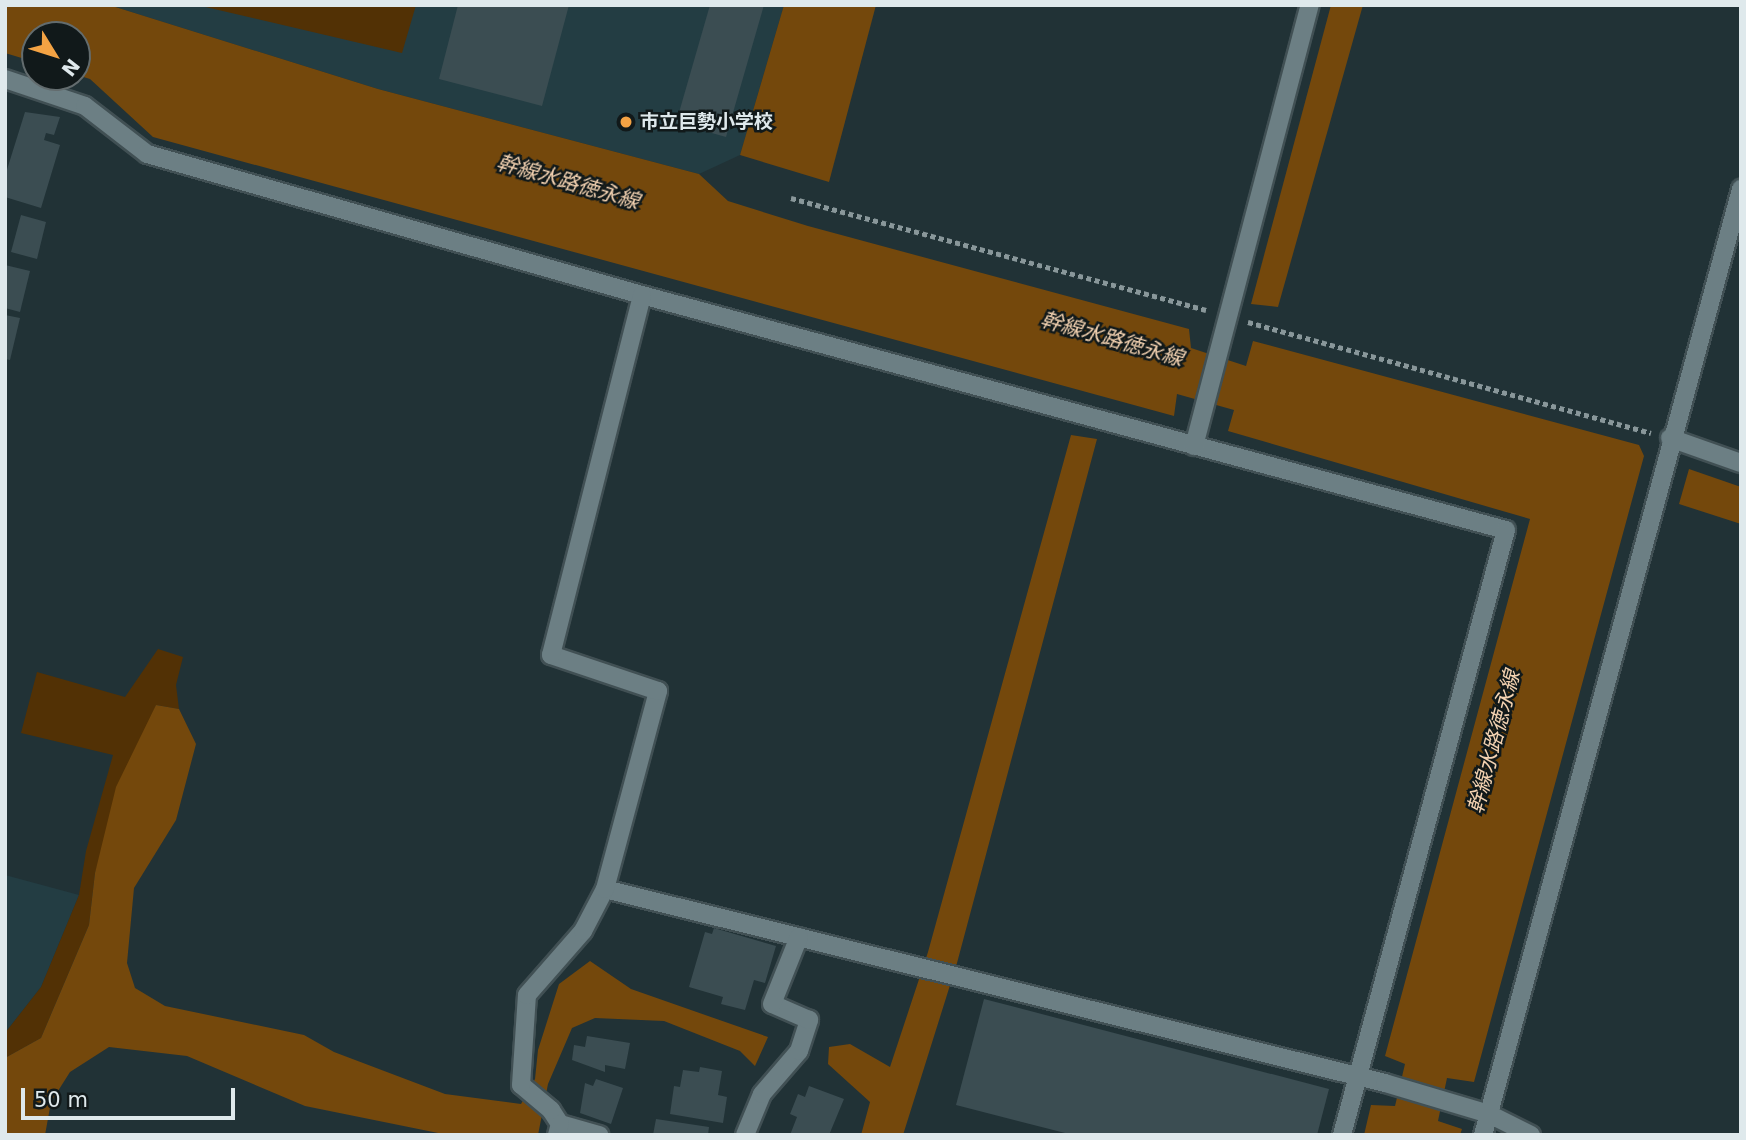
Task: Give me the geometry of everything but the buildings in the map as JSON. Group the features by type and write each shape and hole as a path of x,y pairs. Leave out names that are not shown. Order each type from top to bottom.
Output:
{"street":[{"path":"1194,446 1310,5"},
{"path":"5,79 85,106 147,154 642,295 1506,530 1342,1135"},
{"path":"1483,1135 1741,188"},
{"path":"600,1135 556,1123 521,1085 527,995 583,931 605,889 658,691 551,655 642,295"},
{"path":"1671,438 1741,463"},
{"path":"605,889 1385,1083 1489,1114 1531,1135"},
{"path":"746,1135 762,1094 799,1051 810,1020 772,1004 799,937"}],"path":[{"path":"791,198 1671,438"}],"shaded area":[{"name":"市立巨勢小学校","path":"109,5 784,5 740,155 699,174 378,89"},
{"path":"197,5 416,5 402,53"},
{"path":"158,649 183,657 176,685 179,709 156,705 95,873 89,925 41,1038 5,1058 5,1033 41,987 79,895 86,851 113,755 21,733 37,672 125,697"},
{"path":"5,875 79,895 41,987 5,1033"}],"water":[{"name":"幹線水路徳永線","path":"5,5 109,5 378,89 699,174 728,201 808,226 1189,329 1191,348 1246,366 1253,341 1639,445 1644,456 1474,1082 1447,1078 1438,1121 1462,1129 1460,1135 1364,1135 1371,1105 1395,1106 1405,1064 1385,1056 1530,519 1228,431 1234,410 1177,394 1174,416 153,137 91,80 91,21 21,21 21,58 5,53"},
{"path":"784,5 876,5 829,182 740,155"},
{"path":"1331,5 1363,5 1278,307 1251,304"},
{"path":"1071,435 1097,439 957,963 903,1135 861,1135 870,1102 828,1064 829,1047 850,1044 890,1067 928,952"},
{"path":"1689,469 1741,487 1741,524 1679,504"},
{"path":"156,705 179,709 196,744 176,820 134,888 127,963 135,988 165,1006 304,1035 334,1052 445,1094 521,1104 535,1079 538,1050 559,984 590,961 631,989 768,1037 755,1066 740,1051 664,1021 595,1018 572,1028 548,1084 538,1135 448,1135 305,1106 187,1056 109,1047 70,1072 51,1102 45,1135 5,1135 5,1058 41,1038 89,925 95,873 116,787"}],"place":[{"name":"市立巨勢小学校","path":"626,122"}]}
